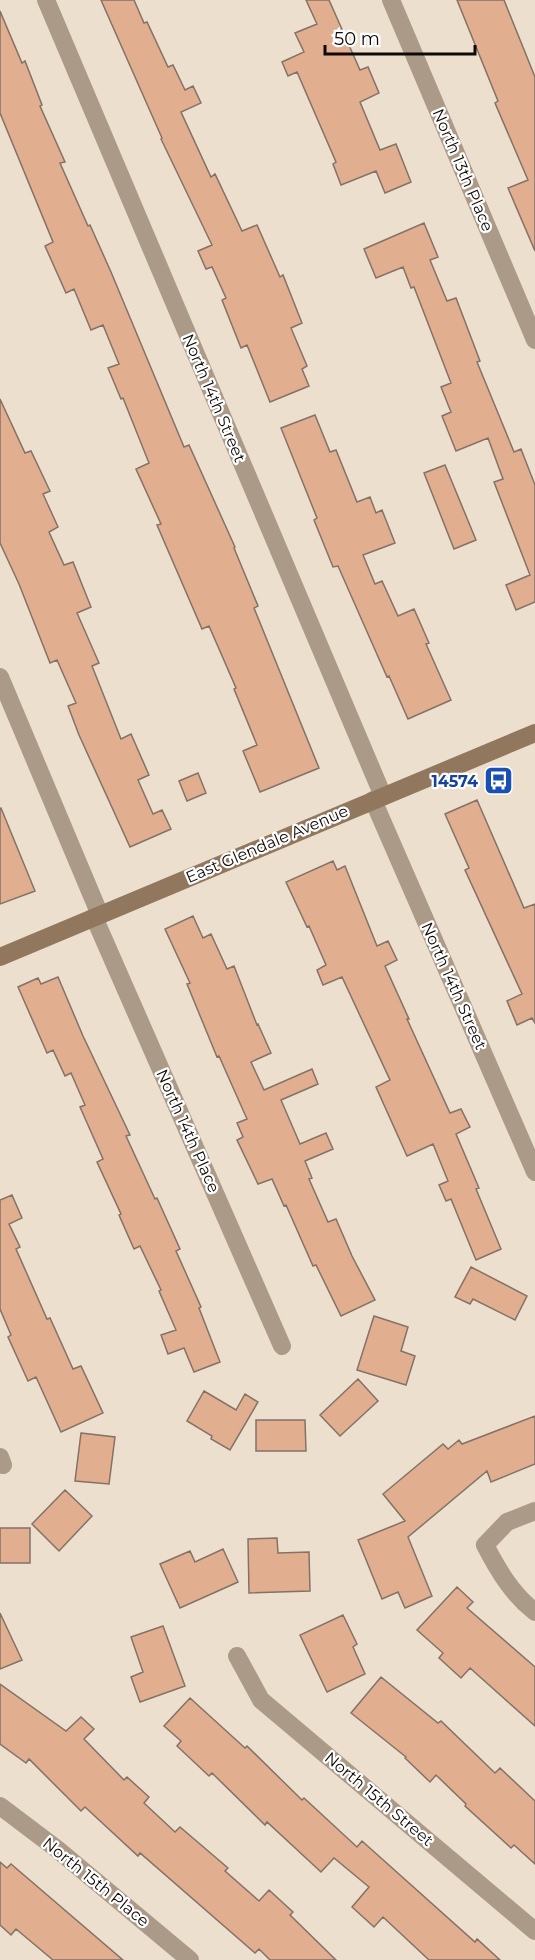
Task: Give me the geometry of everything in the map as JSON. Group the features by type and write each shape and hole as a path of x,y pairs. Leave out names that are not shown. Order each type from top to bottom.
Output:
{"main road":[{"name":"East Glendale Avenue","path":"0,957 535,733"}],"street":[{"name":"North 14th Street","path":"46,0 535,1172"},
{"name":"North 13th Place","path":"391,0 535,340"},
{"name":"North 14th Place","path":"0,677 97,916 282,1346"},
{"path":"535,1511 507,1522 485,1545 498,1570 522,1602 535,1612"},
{"name":"North 15th Street","path":"237,1656 261,1700 535,1930"},
{"name":"North 15th Place","path":"0,1806 57,1849 190,1960"}],"building":[{"path":"101,0 134,0 168,67 173,65 185,90 193,86 201,103 181,112 211,177 215,174 242,231 257,225 280,277 283,275 302,323 291,328 307,366 302,369 309,386 270,402 247,345 241,348 222,300 226,298 212,267 206,269 198,251 212,245 161,139"},
{"path":"306,0 329,0 360,70 368,67 379,93 360,102 380,150 396,144 411,182 385,193 376,171 341,185 333,164 336,162 297,72 288,76 282,62 304,52 295,33 317,24"},
{"path":"457,0 504,0 535,77 535,251 508,188 528,180 495,103 498,101"},
{"path":"0,11 22,63 25,61 42,105 40,106 65,162 60,163 111,272 184,447 189,445 235,547 258,606 254,608 319,768 260,792 243,751 257,745 234,689 236,688 209,626 202,629 157,525 161,524 136,469 149,463 123,398 121,399 108,368 119,364 103,325 91,330 74,289 66,293 45,246 53,242 0,113"},
{"path":"424,223 438,257 430,260 447,301 456,298 480,361 477,362 514,452 521,449 535,485 535,602 516,610 506,585 530,575 494,482 503,479 488,438 456,451 442,416 451,412 441,387 451,383 414,287 411,288 403,267 376,278 364,249"},
{"path":"0,399 25,453 31,451 50,491 43,494 58,527 49,532 64,565 73,562 91,607 77,613 99,663 92,666 121,739 131,734 149,775 138,780 153,814 162,810 171,829 130,847 68,706 76,703 57,660 50,663 0,543"},
{"path":"315,415 330,452 336,450 357,502 370,497 376,513 382,510 395,543 363,555 375,584 382,581 398,616 414,609 429,643 426,644 451,700 408,719 338,566 333,567 314,520 317,518 281,428"},
{"path":"445,465 476,540 454,549 424,473"},
{"path":"198,773 206,793 187,801 179,781"},
{"path":"477,800 524,908 535,904 535,1023 532,1018 517,1025 507,1001 522,994 465,870 469,868 445,814"},
{"path":"0,809 35,891 0,904"},
{"path":"333,861 337,870 345,866 377,946 388,941 397,960 385,966 409,1019 407,1019 450,1113 461,1109 470,1127 456,1134 501,1249 476,1260 451,1199 446,1201 439,1185 448,1181 433,1144 407,1156 376,1087 390,1080 342,977 323,985 317,970 326,965 286,882"},
{"path":"193,916 203,938 211,934 227,969 234,966 257,1025 271,1053 251,1062 264,1090 312,1069 318,1084 281,1100 300,1144 326,1133 333,1149 305,1161 312,1178 309,1179 328,1222 336,1219 375,1300 341,1316 316,1265 313,1266 272,1179 258,1184 237,1140 243,1137 237,1123 247,1119 219,1056 217,1057 187,984 190,983 165,929"},
{"path":"58,977 130,1135 126,1136 180,1249 176,1251 201,1307 199,1308 220,1362 194,1372 184,1348 168,1354 161,1335 176,1330 159,1291 161,1290 140,1246 134,1249 97,1162 103,1159 80,1107 85,1105 71,1073 65,1076 53,1050 47,1053 18,987 38,978 41,984"},
{"path":"12,1195 22,1218 9,1224 20,1247 16,1249 47,1319 50,1318 73,1369 81,1366 103,1413 61,1432 36,1377 28,1381 8,1337 11,1335 0,1309 0,1200"},
{"path":"471,1267 527,1296 515,1320 473,1299 470,1304 455,1297"},
{"path":"374,1316 408,1327 401,1351 415,1356 406,1385 357,1370"},
{"path":"358,1379 378,1401 340,1436 320,1415"},
{"path":"204,1391 236,1410 245,1394 258,1402 230,1450 187,1421"},
{"path":"535,1416 535,1464 491,1482 487,1471 408,1537 432,1596 405,1608 398,1592 382,1599 358,1540 405,1521 383,1494 443,1444 448,1449 459,1440 462,1444"},
{"path":"256,1420 305,1420 306,1451 256,1451"},
{"path":"81,1433 115,1437 109,1484 75,1481"},
{"path":"65,1490 92,1516 59,1551 32,1524"},
{"path":"0,1528 30,1528 30,1563 0,1563"},
{"path":"277,1538 278,1553 309,1552 310,1591 249,1593 248,1539"},
{"path":"223,1549 238,1582 180,1608 160,1564 190,1551 195,1562"},
{"path":"457,1587 473,1602 467,1608 535,1667 535,1726 470,1668 461,1678 439,1658 443,1653 417,1630"},
{"path":"0,1613 22,1660 0,1669"},
{"path":"343,1615 357,1644 353,1647 365,1674 327,1692 300,1635"},
{"path":"163,1626 185,1686 140,1702 131,1677 143,1672 131,1637"},
{"path":"381,1677 438,1723 441,1721 495,1773 500,1768 535,1801 535,1864 514,1845 511,1848 465,1806 466,1804 436,1775 430,1782 406,1757 351,1713"},
{"path":"0,1684 66,1731 81,1717 94,1729 84,1739 124,1780 127,1777 149,1797 144,1803 175,1832 180,1827 228,1868 225,1871 259,1901 269,1890 293,1912 290,1915 336,1960 270,1960 259,1949 255,1953 140,1853 138,1856 85,1807 81,1811 29,1759 26,1763 0,1744"},
{"path":"190,1698 245,1748 247,1746 302,1800 304,1798 357,1847 362,1841 475,1942 477,1939 500,1960 429,1960 383,1917 374,1927 352,1907 369,1887 334,1858 321,1872 267,1822 265,1825 212,1773 209,1776 177,1746 181,1741 164,1726"},
{"path":"0,1862 7,1868 11,1864 123,1960 53,1960 16,1929 11,1935 0,1925"}],"place":[{"name":"14574","path":"499,781"}]}
